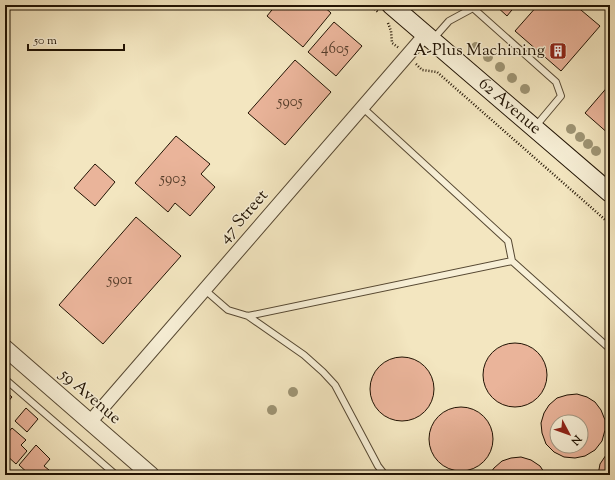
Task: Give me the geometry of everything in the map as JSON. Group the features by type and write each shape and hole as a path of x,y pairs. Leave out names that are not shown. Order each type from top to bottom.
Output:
{"main road":[{"name":"62 Avenue","path":"386,13 428,38 610,193"}],"street":[{"name":"47 Street","path":"90,422 362,108 428,38"},
{"name":"59 Avenue","path":"5,348 151,475"}],"lane":[{"path":"428,38 449,21 473,8 556,82 561,96 534,128"},
{"path":"362,108 508,241 512,262 610,349"},
{"path":"248,316 512,262"},
{"path":"205,290 228,310 248,316 304,355 335,385 378,466 385,475"},
{"path":"5,379 116,475"}],"path":[{"path":"370,5 386,13 391,31 392,43"},
{"path":"422,70 437,72 610,224"}],"building":[{"path":"276,5 322,5 331,13 303,47 267,16"},
{"path":"495,5 516,5 507,16"},
{"name":"A-Plus Machining","path":"538,5 575,5 600,26 561,71 515,31"},
{"path":"334,22 362,46 336,76 308,52"},
{"path":"295,60 331,92 285,145 248,113"},
{"path":"610,84 610,135 585,113"},
{"path":"176,136 210,164 201,174 215,187 190,216 175,203 168,212 135,183"},
{"path":"95,164 115,182 95,206 74,188"},
{"path":"136,217 181,256 103,344 59,305"},
{"path":"515,343 533,349 541,357 547,375 541,393 533,401 515,407 497,401 489,393 483,375 489,357 497,349"},
{"path":"402,357 420,363 428,371 434,389 428,407 420,415 402,421 384,415 376,407 370,389 376,371 384,363"},
{"path":"5,391 12,397 5,405"},
{"path":"577,394 587,397 595,402 601,410 605,420 605,430 602,441 595,450 589,454 589,414 549,414 549,447 546,444 542,433 541,423 544,413 549,405 557,398"},
{"path":"461,407 479,413 487,421 493,439 487,457 479,465 461,471 443,465 435,457 429,439 435,421 443,413"},
{"path":"26,408 38,419 27,432 15,421"},
{"path":"12,428 26,440 21,445 27,451 16,464 5,454 5,436"},
{"path":"36,445 50,459 44,466 49,470 45,475 30,475 19,465"},
{"path":"610,452 610,475 598,475 600,464"},
{"path":"558,454 588,454 575,458 564,457"},
{"path":"521,457 531,460 540,466 546,475 489,475 502,461"}],"place":[{"name":"A-Plus Machining","path":"558,51"}]}
